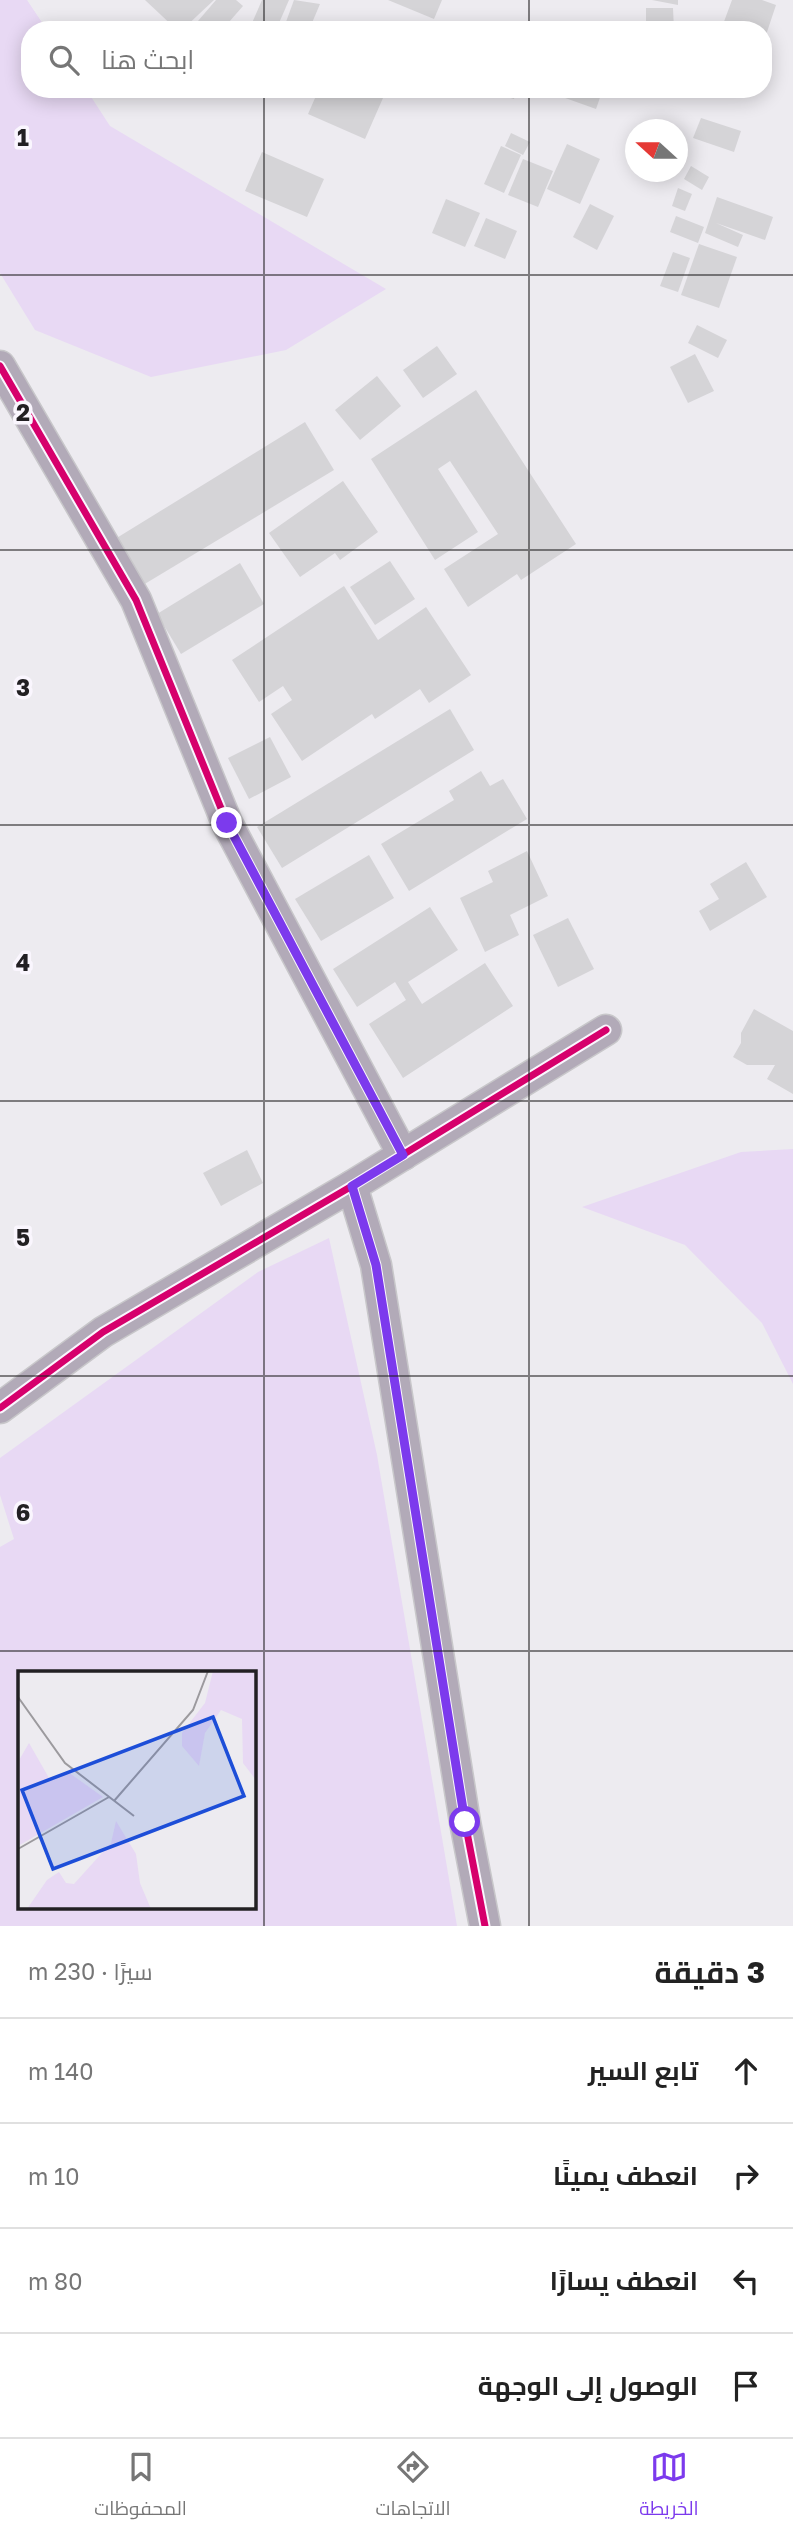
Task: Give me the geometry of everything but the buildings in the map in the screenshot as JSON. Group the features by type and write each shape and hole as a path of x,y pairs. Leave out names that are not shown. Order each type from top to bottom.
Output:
{"street":[{"path":"0,366 136,600 227,823 403,1155"},
{"path":"0,1408 103,1332 352,1186 606,1030"},
{"path":"352,1186 376,1265 465,1822 485,1926"}],"shaded area":[{"path":"0,0 27,0 41,21 21,21 21,98 92,98 110,126 386,289 286,350 151,377 35,330 0,273"},
{"path":"793,1149 793,1384 762,1323 685,1245 582,1207 741,1152"},
{"path":"329,1238 377,1455 457,1926 0,1926 0,1547 14,1539 0,1495 0,1458 258,1272"}],"cycle path":[{"path":"0,366 136,600 227,823 403,1155"},
{"path":"0,1408 103,1332 352,1186 606,1030"},
{"path":"352,1186 376,1265 465,1822 485,1926"}],"route":[{"path":"227,823 403,1155 352,1186 376,1265 465,1822"}]}
